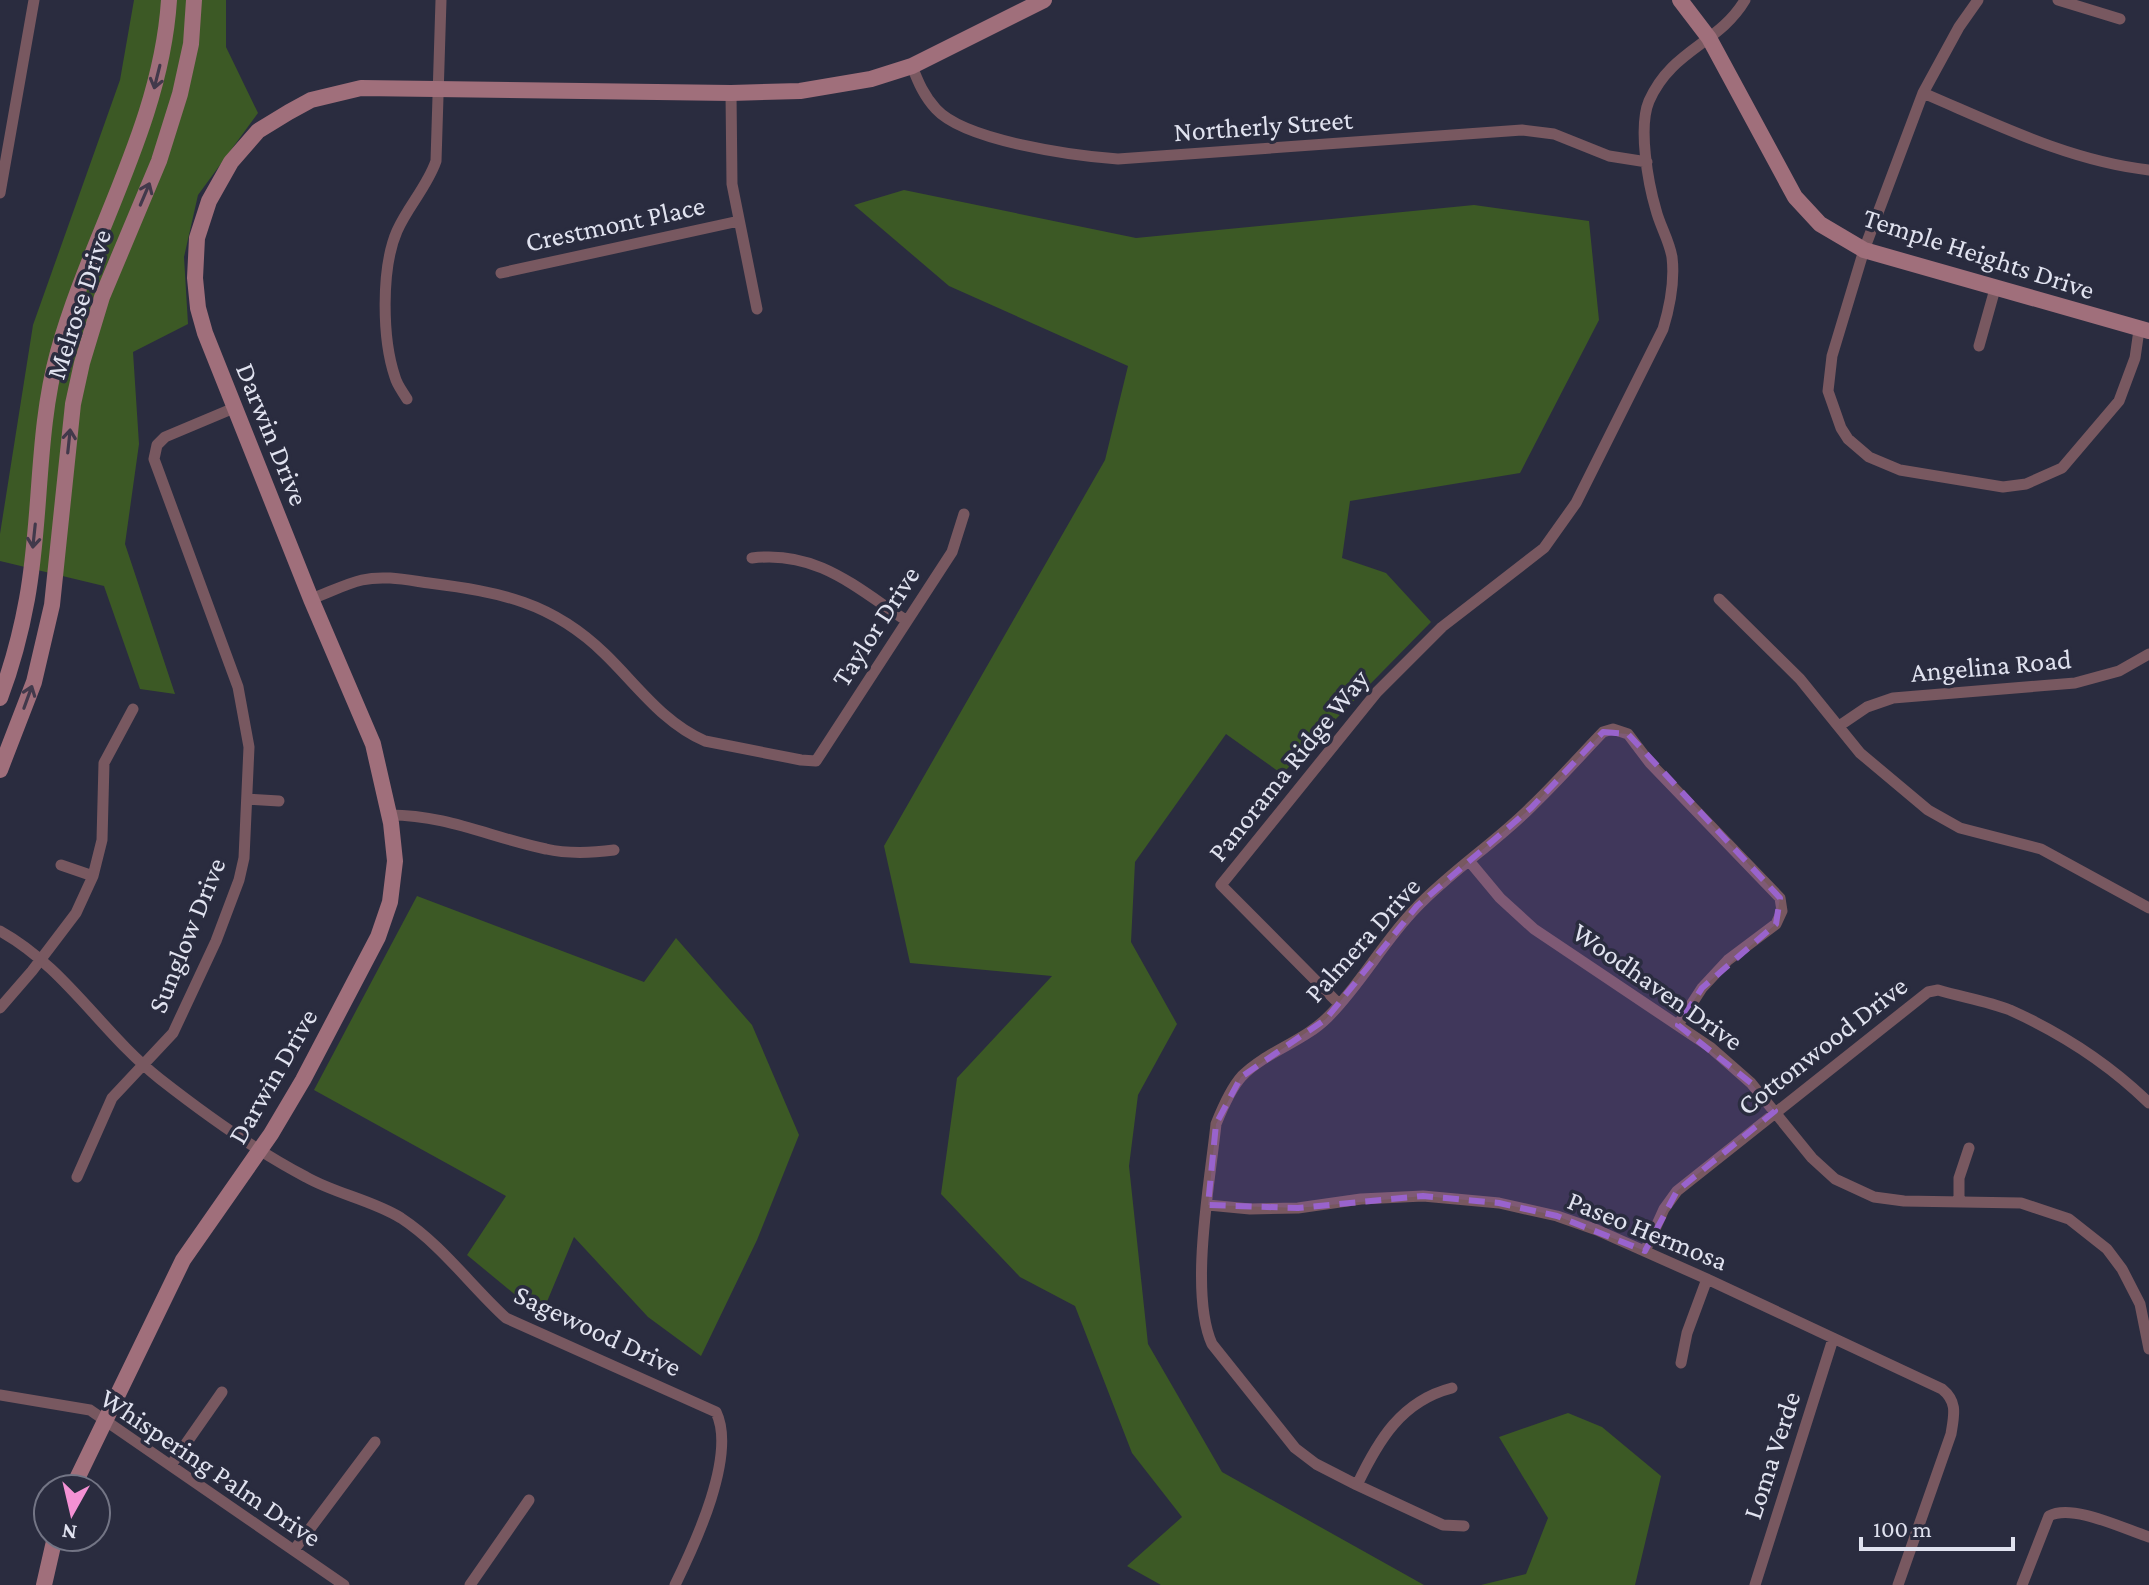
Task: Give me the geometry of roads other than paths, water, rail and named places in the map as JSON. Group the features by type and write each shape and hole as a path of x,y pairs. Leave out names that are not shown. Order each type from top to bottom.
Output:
{"street":[{"path":"0,193 34,0"},
{"name":"Melrose Drive","path":"0,698 27,598 48,396 57,353 78,286 135,150 156,85 166,37 169,0"},
{"name":"Melrose Drive","path":"0,770 34,682 52,605 73,404 82,363 102,297 159,161 180,94 191,44 194,0"},
{"path":"407,399 393,368 386,275 398,229 431,176 436,161 441,0"},
{"name":"Darwin Drive","path":"80,1473 183,1260 260,1150 303,1080 378,937 390,902 393,881 395,861 390,815 373,744 234,408 198,308 195,278 197,238 209,201 231,162 258,131 311,100 361,88 731,93 800,91 871,79 912,66 1044,0"},
{"name":"Temple Heights Drive","path":"1680,0 1709,38 1795,197 1820,224 1864,250 2144,331"},
{"path":"1647,162 1644,142 1647,105 1661,78 1673,64 1736,15 1745,0"},
{"path":"1978,0 1959,27 1923,93 1864,250 1832,356 1828,391 1841,428 1848,439 1869,457 1900,470 2003,487 2026,484 2062,468 2119,401 2144,331"},
{"path":"2058,0 2120,19"},
{"name":"Northerly Street","path":"912,66 921,90 937,111 952,122 1005,141 1079,157 1118,159 1522,130 1554,134 1609,156 1647,162"},
{"path":"731,93 732,184 757,309"},
{"path":"1923,93 2059,150 2149,170"},
{"name":"Panorama Ridge Way","path":"1339,1004 1221,885 1377,692 1442,627 1544,548 1576,503 1663,329 1671,303 1672,259 1656,210 1647,162"},
{"name":"Crestmont Place","path":"501,273 739,221"},
{"path":"1979,346 1995,289"},
{"name":"Sunglow Drive","path":"77,1177 112,1098 173,1033 216,941 244,858 249,747 238,687 154,459 157,445 165,437 234,408"},
{"name":"Taylor Drive","path":"311,599 362,580 387,578 509,596 545,610 579,631 672,723 690,735 705,741 816,761 952,552 964,514"},
{"path":"752,558 772,556 805,560 836,575 907,621"},
{"path":"1719,599 1800,679 1860,753 1928,810 1960,828 2041,849 2149,908"},
{"name":"Angelina Road","path":"1839,726 1867,707 1893,698 2075,683 2119,671 2149,654"},
{"path":"0,1008 76,913 93,876 102,840 104,763 133,709"},
{"name":"Palmera Drive","path":"1464,1526 1443,1525 1316,1464 1295,1448 1212,1344 1200,1298 1216,1124 1241,1077 1326,1019 1417,906 1531,808 1603,732 1613,729 1628,734 1650,763 1780,898 1782,911 1776,924 1728,960 1702,988 1678,1025"},
{"path":"248,799 279,801"},
{"path":"390,815 438,818 546,849 591,853 614,850"},
{"name":"Woodhaven Drive","path":"1470,862 1500,898 1534,929 1710,1047 1741,1074 1812,1158 1835,1179 1874,1197 1904,1201 2021,1203 2069,1219 2107,1249 2122,1269 2140,1304 2149,1349"},
{"path":"61,865 93,876"},
{"name":"Sagewood Drive","path":"0,931 42,959 144,1065 260,1150 308,1179 399,1217 439,1246 482,1296 506,1318 716,1412 722,1425 712,1494 675,1585"},
{"name":"Cottonwood Drive","path":"1645,1251 1664,1209 1677,1191 1928,992 1938,990 2008,1010 2084,1050 2112,1069 2149,1103"},
{"path":"1959,1201 1959,1178 1969,1148"},
{"name":"Paseo Hermosa","path":"1208,1205 1250,1209 1298,1208 1361,1199 1423,1196 1483,1201 1557,1216 1645,1251 1942,1389 1952,1397 1955,1408 1943,1463 1898,1585"},
{"path":"1681,1363 1687,1333 1707,1279"},
{"name":"Loma Verde","path":"1755,1585 1833,1339"},
{"path":"1357,1485 1388,1428 1431,1394 1452,1388"},
{"path":"171,1465 222,1392"},
{"name":"Whispering Palm Drive","path":"0,1395 90,1410 344,1585"},
{"path":"294,1550 375,1442"},
{"path":"470,1585 529,1500"},
{"path":"2022,1585 2049,1516 2058,1511 2073,1512 2149,1537"},
{"path":"44,1585 51,1553"}]}
